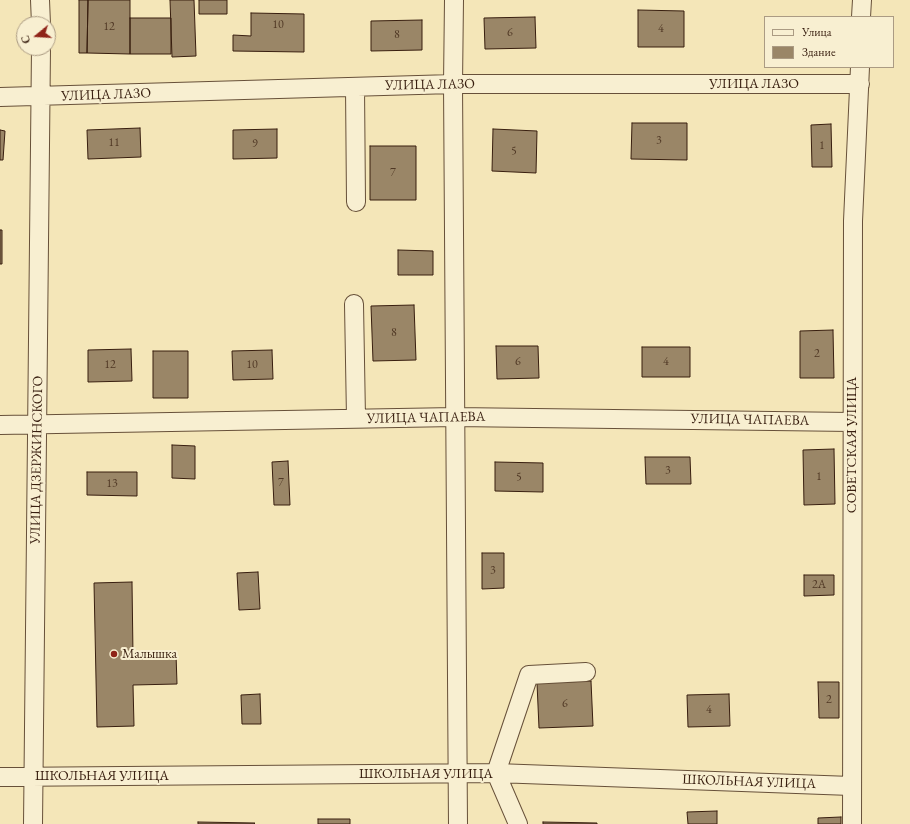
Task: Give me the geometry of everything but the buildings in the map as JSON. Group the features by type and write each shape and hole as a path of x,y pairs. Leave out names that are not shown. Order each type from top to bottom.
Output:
{"street":[{"path":"40,0 41,16"},
{"path":"454,0 453,84 458,824"},
{"path":"861,16 862,0"},
{"name":"УЛИЦА ДЗЕРЖИНСКОГО","path":"33,824 41,56"},
{"name":"УЛИЦА ЛАЗО","path":"0,97 453,84 860,76"},
{"name":"СОВЕТСКАЯ УЛИЦА","path":"852,824 853,221 860,76"},
{"path":"355,87 356,202"},
{"path":"354,304 356,418"},
{"name":"УЛИЦА ЧАПАЕВА","path":"0,425 455,417 852,422"},
{"path":"518,824 496,773 529,675 586,672"},
{"name":"ШКОЛЬНАЯ УЛИЦА","path":"0,776 496,773 851,786"}],"place":[{"name":"Малышка","path":"114,654"}]}
